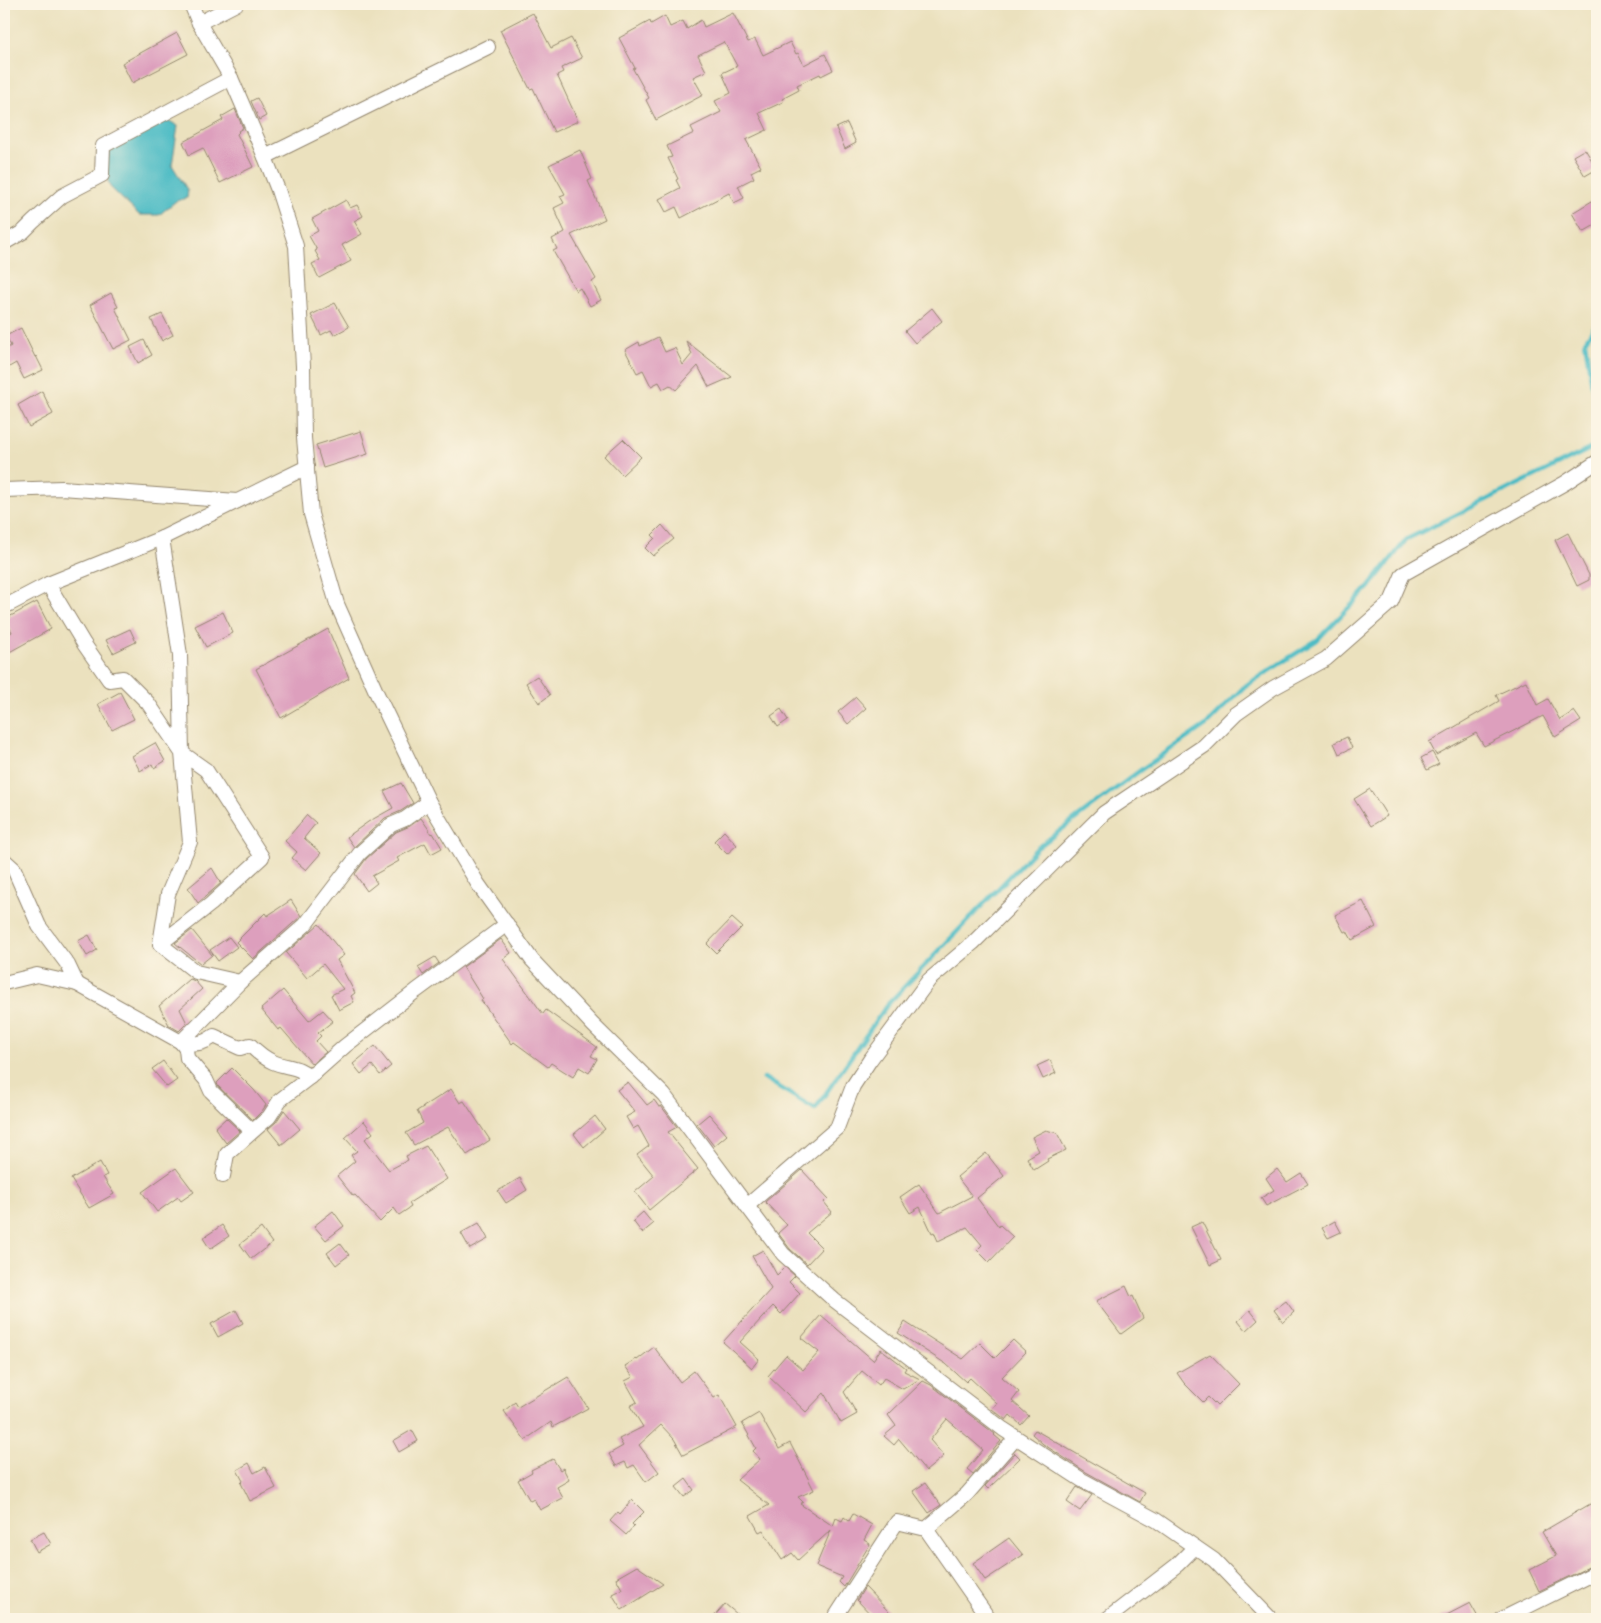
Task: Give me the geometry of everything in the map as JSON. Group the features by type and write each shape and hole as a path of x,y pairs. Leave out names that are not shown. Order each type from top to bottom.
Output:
{"street":[{"path":"191,4 198,23 231,78 266,157 296,246 311,514 337,604 378,696 429,802 478,884 532,960 593,1025 664,1095 782,1254 834,1300 1016,1438 1082,1480 1156,1520 1214,1560 1271,1619"},
{"path":"198,23 236,4"},
{"path":"266,157 488,47"},
{"path":"4,243 23,232 62,196 102,175 103,146 231,78"},
{"path":"747,1206 837,1128 853,1086 929,980 973,943 1104,813 1204,746 1236,714 1273,688 1326,659 1391,602 1403,574 1597,462"},
{"path":"4,607 48,584 162,538 307,467"},
{"path":"4,490 62,488 239,501"},
{"path":"160,944 168,894 190,842 182,753 180,655 162,538"},
{"path":"48,584 84,644 109,680 123,678 148,703 182,753 206,770 262,857 211,904 160,944"},
{"path":"181,1042 240,982 305,925 360,853 391,824 405,819 429,802"},
{"path":"4,860 14,869 39,926 68,965 77,984"},
{"path":"223,1176 228,1154 270,1117 280,1100 416,990 506,924"},
{"path":"160,944 196,972 240,982"},
{"path":"4,983 37,975 77,984 181,1042 193,1044 205,1042 214,1036 240,1048 250,1046 262,1057 274,1063 304,1070 310,1077"},
{"path":"181,1042 186,1049 187,1058 206,1080 212,1091 252,1131"},
{"path":"926,1529 967,1494 1016,1438"},
{"path":"834,1619 897,1522 926,1529 989,1619"},
{"path":"1107,1619 1177,1564 1195,1547"},
{"path":"1502,1619 1597,1572"}],"water":[{"path":"166,119 178,126 172,165 188,191 187,198 176,201 159,215 139,215 110,187 105,171 109,152"}],"building":[{"path":"533,13 551,48 571,38 582,58 561,68 563,72 557,75 578,121 554,132 533,88 530,89 500,30"},
{"path":"733,13 748,42 755,39 763,55 790,42 804,65 825,54 833,70 797,85 799,90 782,99 783,102 759,113 767,130 746,140 761,167 751,172 754,178 738,186 744,198 734,203 729,193 681,218 676,207 666,212 659,199 680,188 668,158 672,157 667,146 694,133 691,127 721,112 715,101 731,93 722,73 737,66 724,42 698,55 706,71 693,77 703,95 656,120 646,100 649,98 619,38 650,21 651,24 665,16 670,27 683,21 687,29 701,20 704,27"},
{"path":"177,33 188,54 132,83 122,63"},
{"path":"257,98 266,116 259,120 251,101"},
{"path":"235,109 243,128 237,134 253,167 220,183 203,148 189,155 183,142 223,120 221,117"},
{"path":"847,123 856,143 845,149 836,128"},
{"path":"1585,149 1597,169 1585,176 1573,156"},
{"path":"580,150 592,179 588,181 605,219 571,235 596,279 592,282 601,300 590,306 580,288 576,291 553,251 557,249 552,239 565,232 554,208 564,203 560,196 565,194 549,165"},
{"path":"1597,198 1597,224 1583,232 1572,213"},
{"path":"346,200 350,208 357,205 363,216 354,221 362,234 342,245 351,261 319,278 312,264 320,260 309,236 318,231 312,219"},
{"path":"111,293 118,307 115,308 131,340 113,349 90,305"},
{"path":"335,303 349,327 334,335 331,330 321,335 311,315"},
{"path":"932,308 942,321 915,343 905,331"},
{"path":"162,314 173,335 162,341 151,319"},
{"path":"21,328 43,370 24,379 16,363 4,370 4,350 11,346 6,336"},
{"path":"658,337 665,352 675,348 683,365 692,354 686,341 732,377 709,387 698,366 676,390 670,385 663,389 659,382 651,386 643,370 637,373 625,350 639,342 640,346"},
{"path":"144,340 152,355 138,363 130,347"},
{"path":"42,391 53,414 29,427 18,405"},
{"path":"361,431 368,454 323,468 316,445"},
{"path":"623,439 641,457 622,475 604,456"},
{"path":"662,525 674,539 653,556 645,548 655,538 652,535"},
{"path":"1568,533 1589,575 1589,580 1577,586 1555,540"},
{"path":"37,602 51,629 4,655 4,636 12,632 5,619"},
{"path":"223,612 233,633 206,647 195,626"},
{"path":"130,629 136,642 113,653 106,640"},
{"path":"328,629 349,678 281,718 256,669"},
{"path":"537,676 550,695 539,703 526,683"},
{"path":"1526,681 1537,705 1548,699 1560,720 1574,711 1581,721 1555,737 1543,716 1484,746 1476,733 1436,755 1429,742 1499,701 1496,695"},
{"path":"120,692 134,719 112,730 98,704"},
{"path":"856,697 866,708 848,724 838,712"},
{"path":"781,709 788,720 778,727 771,716"},
{"path":"1347,737 1352,748 1339,754 1334,743"},
{"path":"155,743 165,761 154,768 152,764 140,771 132,756"},
{"path":"1432,752 1439,764 1427,770 1421,758"},
{"path":"401,783 413,803 385,818 354,847 347,837 393,808 384,791"},
{"path":"1370,789 1387,816 1371,826 1354,799"},
{"path":"307,815 316,823 304,838 321,853 306,870 292,858 297,852 285,841"},
{"path":"421,818 442,848 431,854 425,843 397,858 399,861 372,876 377,883 367,891 355,874 366,859 396,832 410,826"},
{"path":"724,831 737,845 727,854 714,841"},
{"path":"212,868 221,883 198,903 188,888"},
{"path":"291,900 301,916 253,959 236,942 265,913 267,916"},
{"path":"1363,901 1376,927 1352,940 1347,931 1344,932 1335,915"},
{"path":"732,918 742,927 716,953 707,944"},
{"path":"319,924 344,955 337,960 355,993 351,996 354,1002 339,1010 331,995 343,989 323,964 307,978 286,953"},
{"path":"192,930 212,955 201,964 175,943"},
{"path":"89,935 97,950 87,956 78,941"},
{"path":"229,937 237,947 218,961 210,950"},
{"path":"501,939 511,953 503,959 543,1014 546,1010 597,1047 591,1056 597,1059 589,1073 579,1067 573,1077 551,1063 548,1067 514,1042 512,1044 481,1000 483,999 463,967"},
{"path":"435,957 439,963 423,975 418,967"},
{"path":"190,979 195,981 202,989 180,1009 187,1023 179,1031 169,1025 159,1006"},
{"path":"283,990 309,1021 323,1010 333,1021 318,1033 321,1036 316,1041 326,1052 312,1064 281,1028 278,1030 261,1009"},
{"path":"375,1046 391,1066 380,1075 372,1065 361,1074 353,1064"},
{"path":"1050,1060 1056,1073 1043,1079 1037,1066"},
{"path":"163,1061 177,1080 167,1087 152,1069"},
{"path":"232,1068 266,1105 253,1120 218,1086 217,1083"},
{"path":"628,1082 647,1105 654,1100 659,1107 661,1106 677,1127 668,1132 698,1169 649,1210 635,1192 654,1176 637,1155 649,1146 638,1126 633,1129 626,1117 635,1112 617,1090"},
{"path":"451,1089 460,1103 464,1101 490,1140 467,1155 448,1127 414,1145 406,1133 423,1123 417,1111"},
{"path":"284,1110 300,1129 281,1145 268,1129 276,1122"},
{"path":"709,1114 727,1135 714,1146 697,1124"},
{"path":"595,1116 605,1129 584,1147 574,1134"},
{"path":"226,1118 240,1131 226,1143 215,1128"},
{"path":"364,1121 373,1133 365,1139 389,1170 408,1160 406,1156 426,1146 447,1179 409,1203 411,1207 399,1215 394,1208 380,1222 355,1195 353,1196 337,1176 355,1161 351,1155 357,1151 345,1138"},
{"path":"1046,1130 1057,1133 1066,1150 1047,1159 1048,1161 1034,1170 1027,1158 1039,1151 1032,1137"},
{"path":"986,1153 1004,1176 977,1198 999,1227 1000,1225 1013,1237 989,1262 977,1250 982,1245 967,1227 938,1241 934,1232 932,1233 920,1207 910,1213 900,1197 919,1184 939,1213 972,1196 957,1177"},
{"path":"100,1162 107,1175 103,1177 114,1194 89,1208 71,1179"},
{"path":"176,1168 194,1192 181,1201 178,1197 157,1212 142,1192"},
{"path":"1277,1169 1287,1182 1301,1173 1308,1184 1266,1206 1261,1198 1274,1190 1266,1178"},
{"path":"802,1170 828,1198 824,1202 832,1212 807,1233 822,1248 807,1264 790,1249 778,1233 787,1225 765,1202"},
{"path":"520,1178 527,1190 506,1203 498,1191"},
{"path":"333,1211 344,1226 326,1240 314,1226"},
{"path":"643,1212 653,1224 642,1233 633,1221"},
{"path":"1335,1221 1341,1232 1328,1238 1322,1228"},
{"path":"1202,1222 1221,1260 1210,1265 1191,1227"},
{"path":"479,1223 488,1239 470,1249 461,1233"},
{"path":"222,1225 229,1236 210,1249 203,1238"},
{"path":"261,1228 272,1243 251,1259 240,1244"},
{"path":"340,1243 349,1255 336,1265 327,1253"},
{"path":"763,1250 777,1275 785,1267 795,1276 789,1282 800,1293 781,1314 773,1306 740,1342 759,1359 752,1368 723,1342 771,1289 752,1256"},
{"path":"1126,1286 1143,1318 1121,1334 1096,1301"},
{"path":"1286,1301 1294,1312 1283,1322 1274,1310"},
{"path":"236,1310 243,1323 218,1337 211,1324"},
{"path":"1250,1310 1258,1320 1246,1331 1238,1321"},
{"path":"821,1315 873,1360 881,1349 906,1368 904,1371 920,1379 903,1389 884,1378 879,1385 862,1371 844,1392 857,1414 841,1423 824,1393 806,1412 768,1376 786,1355 803,1370 819,1352 801,1338"},
{"path":"905,1322 963,1359 980,1343 995,1358 1013,1340 1026,1352 1002,1377 1019,1392 1012,1401 1029,1416 1021,1425 1010,1415 1006,1420 992,1409 997,1403 970,1378 966,1382 946,1364 898,1333"},
{"path":"654,1347 680,1382 694,1371 714,1398 719,1395 737,1427 683,1455 674,1439 661,1425 639,1445 659,1472 646,1482 634,1465 628,1468 625,1462 616,1466 609,1454 623,1446 619,1439 643,1427 630,1406 637,1402 625,1381 633,1377 625,1366 637,1360"},
{"path":"1210,1354 1239,1384 1217,1406 1208,1397 1203,1402 1177,1373"},
{"path":"568,1377 588,1408 553,1427 551,1422 525,1440 504,1411 515,1402 518,1407"},
{"path":"923,1381 931,1385 995,1434 1001,1441 973,1474 967,1469 983,1450 947,1419 930,1440 944,1456 926,1471 899,1439 894,1445 884,1436 896,1426 888,1415"},
{"path":"759,1413 779,1449 790,1443 814,1490 798,1497 803,1502 800,1504 833,1526 836,1518 842,1521 844,1517 849,1521 853,1514 872,1525 864,1540 870,1544 844,1587 839,1582 842,1577 816,1566 831,1530 798,1560 792,1553 782,1560 763,1530 759,1532 750,1516 769,1505 737,1480 760,1459 753,1451 756,1448 742,1423"},
{"path":"412,1430 418,1441 399,1452 393,1441"},
{"path":"1035,1430 1145,1493 1140,1502 1086,1472 1043,1444 1032,1434"},
{"path":"1015,1453 1020,1458 988,1489 985,1486"},
{"path":"553,1459 560,1470 563,1468 569,1480 557,1487 563,1498 540,1510 534,1499 530,1501 518,1480 532,1472 531,1470"},
{"path":"249,1463 254,1473 265,1467 276,1488 250,1501 237,1470"},
{"path":"686,1479 694,1490 684,1497 676,1487"},
{"path":"925,1483 941,1505 929,1513 913,1491"},
{"path":"1077,1487 1092,1495 1080,1511 1067,1502"},
{"path":"632,1500 644,1512 632,1524 634,1526 626,1535 610,1521 618,1512 620,1514"},
{"path":"1597,1500 1597,1563 1539,1591 1529,1570 1556,1556 1542,1532"},
{"path":"44,1532 51,1544 37,1552 30,1539"},
{"path":"1009,1538 1023,1555 985,1580 973,1563"},
{"path":"637,1566 663,1584 622,1610 612,1594 622,1589 616,1578"},
{"path":"865,1587 890,1613 884,1619 875,1619 857,1600"},
{"path":"1470,1603 1479,1619 1439,1619"},
{"path":"725,1604 743,1619 712,1619"}],"waterway":[{"path":"1597,323 1585,341 1597,418"},
{"path":"764,1078 815,1109 887,1005 1037,848 1142,769 1206,725 1245,686 1317,640 1369,587 1407,539 1592,448 1597,425"}]}
